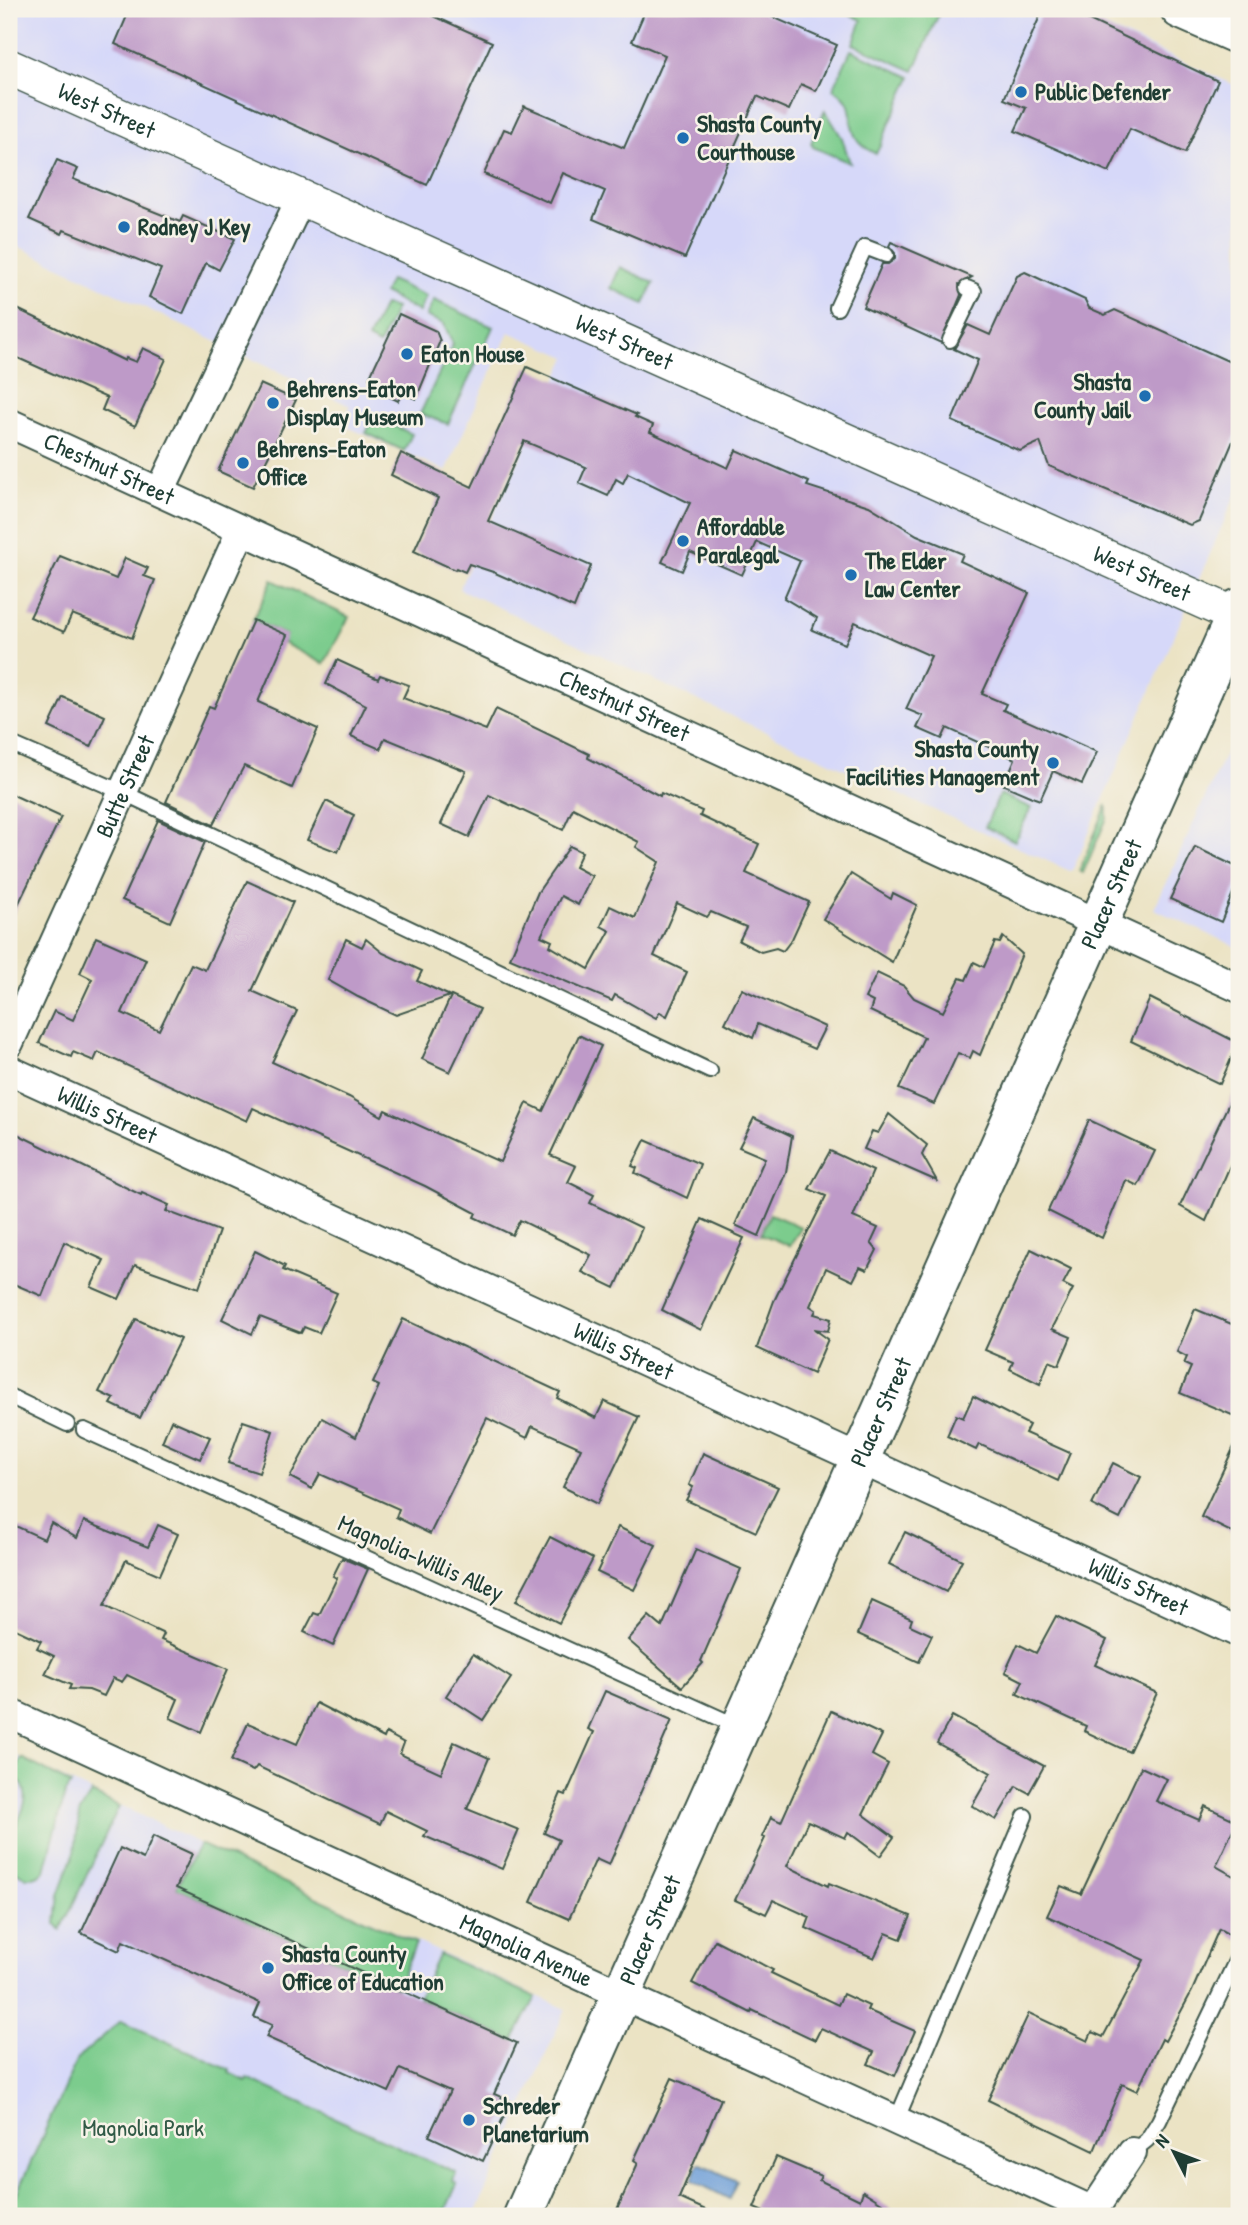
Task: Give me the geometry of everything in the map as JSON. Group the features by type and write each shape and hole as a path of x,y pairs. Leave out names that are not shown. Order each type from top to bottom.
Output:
{"main road":[{"path":"1180,9 1239,35"},
{"name":"Placer Street","path":"523,2216 1097,924 1238,614"}],"street":[{"name":"West Street","path":"9,67 1238,614"},
{"path":"160,492 301,198"},
{"name":"Chestnut Street","path":"9,422 1239,988"},
{"name":"Butte Street","path":"9,1043 241,531"},
{"name":"Willis Street","path":"9,1070 1239,1633"},
{"name":"Magnolia Avenue","path":"9,1713 1093,2211 1132,2152"}],"lane":[{"path":"837,308 864,247 886,255"},
{"path":"950,340 974,291 967,288"},
{"path":"9,743 122,792 710,1071"},
{"path":"9,1396 67,1424"},
{"name":"Magnolia-Willis Alley","path":"84,1430 740,1727"},
{"path":"896,2121 1026,1816"},
{"path":"1132,2152 1147,2140 1159,2121 1239,1955"}],"shaded area":[{"path":"9,9 1066,9 1239,87 1239,487 1073,869 1070,871 914,801 459,589 567,357 509,332 446,471 343,425 350,406 9,242"},
{"path":"1239,724 1239,948 1154,909"},
{"path":"9,1752 200,1844 566,2009 474,2216 9,2216"}],"green space":[{"path":"862,9 941,9 914,71 853,44 862,20 849,14"},
{"path":"851,50 911,77 876,154 856,138 848,104 843,96 833,89"},
{"path":"825,110 842,138 850,163 813,147 811,143"},
{"path":"620,267 654,283 644,304 611,288"},
{"path":"390,280 426,296 419,312 384,293"},
{"path":"434,300 493,327 448,424 420,414 453,344 444,324 426,316"},
{"path":"384,305 396,308 379,345 368,339"},
{"path":"374,417 412,434 404,451 366,433"},
{"path":"272,580 349,617 324,664 283,643 286,635 253,620"},
{"path":"1000,794 1031,808 1015,841 985,827"},
{"path":"1107,805 1107,818 1083,873 1079,871"},
{"path":"770,1214 801,1227 790,1246 761,1234"},
{"path":"22,1758 71,1784 65,1794 45,1871 30,1877 21,1875 9,1864 11,1838 25,1800 25,1791 13,1775"},
{"path":"91,1793 119,1806 61,1930 56,1924 59,1895 75,1851 79,1814"},
{"path":"200,1844 416,1943 397,1988 176,1888"},
{"path":"439,1954 536,1997 513,2041 418,1998"},
{"name":"Magnolia Park","path":"121,2021 230,2070 229,2073 246,2081 247,2078 456,2173 453,2181 457,2184 443,2216 20,2216 9,2211 77,2059"}],"water":[{"path":"699,2163 737,2181 729,2199 692,2180"}],"building":[{"path":"130,9 418,9 492,42 427,185 115,44"},
{"name":"Shasta County Courthouse","path":"646,9 754,9 837,45 816,91 801,84 789,110 757,96 685,258 593,219 605,191 563,173 550,203 484,174 504,129 512,132 524,106 624,148 665,55 632,41"},
{"path":"1043,9 1066,9 1218,81 1185,153 1130,129 1109,172 1015,131 1026,108 1004,99"},
{"path":"57,160 78,169 73,179 180,222 183,216 235,239 219,270 206,263 183,314 149,297 161,269 64,230 62,234 29,219"},
{"path":"891,242 972,277 959,284 961,295 941,343 863,307 882,264 888,264 895,259 895,253 889,246"},
{"name":"Shasta County Jail","path":"1025,272 1085,300 1089,308 1105,315 1115,310 1239,366 1239,427 1199,521 1190,525 1049,466 1040,442 1020,451 952,421 978,360 954,349 968,325 990,335 1017,276"},
{"path":"9,305 125,361 126,358 136,362 143,348 166,359 135,426 102,410 107,398 9,354"},
{"name":"Eaton House","path":"399,314 436,331 440,341 416,399 402,393 398,401 376,390 379,383 369,378"},
{"path":"527,367 637,415 635,417 653,425 650,432 728,468 736,450 809,482 807,486 869,506 917,535 963,554 960,561 1029,593 982,694 1006,704 1003,710 1097,752 1082,784 1053,771 1040,800 1004,785 1015,759 947,728 942,739 917,728 923,716 906,709 931,656 855,622 845,644 812,630 817,618 784,598 800,561 757,542 742,575 690,552 682,571 662,562 690,503 628,473 623,483 616,479 608,496 579,483 586,467 524,441 488,521 591,566 574,608 493,572 469,564 465,572 456,568 455,570 414,551 438,498 391,475 401,453 472,487"},
{"path":"260,384 296,400 253,487 218,471"},
{"path":"60,556 116,579 125,558 148,568 144,576 155,580 132,638 72,614 64,632 30,617"},
{"path":"253,620 287,635 258,702 318,729 292,788 244,766 213,825 166,802 209,706 214,708"},
{"path":"337,660 378,679 380,675 409,685 403,698 486,730 496,709 589,754 588,758 660,796 661,793 702,811 700,816 759,844 746,873 809,902 792,939 783,951 776,948 761,952 739,941 746,927 711,912 707,917 677,903 654,956 687,972 667,1016 660,1012 656,1018 615,995 612,1001 510,958 538,892 570,846 582,852 575,867 592,876 578,905 561,896 541,936 552,941 550,946 589,969 610,931 601,926 610,906 635,918 659,862 636,847 639,842 573,808 563,830 489,795 469,837 441,824 466,771 385,738 380,749 351,736 366,705 326,684"},
{"path":"63,697 105,716 91,747 49,727"},
{"path":"9,793 61,817 9,923"},
{"path":"326,801 354,815 338,852 307,840"},
{"path":"158,820 205,842 170,922 122,900"},
{"path":"1195,847 1239,868 1239,879 1221,922 1170,899"},
{"path":"851,874 891,899 893,893 917,905 892,962 823,919"},
{"path":"247,881 293,902 252,991 297,1011 272,1062 349,1097 382,1116 385,1110 500,1162 527,1103 543,1111 579,1035 601,1046 550,1155 576,1166 568,1182 594,1195 590,1203 642,1228 615,1288 582,1272 591,1255 520,1220 512,1235 474,1217 476,1213 425,1186 253,1108 247,1121 98,1052 94,1061 73,1052 71,1057 39,1043 54,1011 73,1020 92,979 80,973 96,937 146,959 122,1013 159,1030 191,964 205,970"},
{"path":"1003,937 1022,954 980,1055 973,1051 970,1058 958,1053 934,1104 899,1089 924,1037 870,1011 873,1002 865,998 877,973 904,986 914,998 943,1012 960,978 966,980 974,962 984,967 995,942 1000,943"},
{"path":"346,939 362,947 366,939 383,953 422,971 417,981 450,996 396,1015 358,997 328,980"},
{"path":"742,989 825,1027 814,1049 758,1024 753,1038 725,1023"},
{"path":"451,996 480,1009 450,1072 422,1059"},
{"path":"1150,998 1238,1043 1220,1084 1131,1041"},
{"path":"1239,1082 1239,1145 1206,1221 1180,1206"},
{"path":"889,1114 927,1145 922,1155 937,1181 864,1149 872,1131 878,1133"},
{"path":"754,1118 792,1136 786,1172 759,1236 735,1225 765,1158 739,1147"},
{"path":"1089,1120 1155,1151 1138,1186 1126,1180 1102,1238 1048,1211"},
{"path":"9,1130 141,1195 142,1193 169,1205 166,1211 219,1231 199,1288 135,1265 119,1299 91,1287 104,1260 64,1242 42,1296 9,1282"},
{"path":"645,1140 700,1164 687,1198 635,1173 637,1168 632,1166"},
{"path":"830,1151 873,1171 853,1217 878,1228 871,1243 877,1250 867,1270 860,1267 853,1281 826,1268 810,1306 816,1310 814,1314 831,1319 828,1331 814,1329 828,1339 813,1374 757,1348 774,1301 826,1196 809,1189"},
{"path":"702,1219 744,1238 701,1330 662,1310"},
{"path":"1031,1249 1071,1269 1063,1284 1073,1289 1052,1329 1071,1337 1059,1365 1049,1361 1040,1384 1010,1369 1013,1362 985,1350"},
{"path":"255,1251 285,1266 283,1270 337,1293 319,1333 304,1327 301,1333 260,1317 252,1334 222,1319"},
{"path":"1195,1309 1239,1327 1239,1418 1180,1393 1191,1367 1184,1364 1187,1357 1177,1352"},
{"path":"136,1319 180,1339 140,1418 111,1404 114,1399 99,1392"},
{"path":"403,1319 560,1392 557,1398 596,1418 604,1401 639,1417 597,1504 563,1487 581,1448 532,1426 527,1438 487,1418 430,1534 396,1517 399,1509 320,1474 312,1489 290,1477 322,1418 356,1437 379,1386 373,1383"},
{"path":"973,1396 1029,1425 1025,1433 1070,1453 1058,1481 979,1444 976,1450 947,1436 956,1415 963,1418"},
{"path":"171,1420 210,1437 200,1459 162,1442"},
{"path":"243,1421 273,1431 259,1473 228,1463"},
{"path":"1239,1436 1239,1536 1201,1517"},
{"path":"703,1453 778,1487 756,1532 686,1500 693,1487 689,1485"},
{"path":"1113,1463 1141,1477 1120,1519 1092,1505"},
{"path":"84,1521 148,1547 158,1525 178,1534 160,1575 126,1560 104,1606 164,1634 161,1640 228,1669 201,1732 170,1718 178,1699 127,1675 122,1682 113,1678 104,1696 89,1690 69,1689 71,1685 45,1674 54,1656 37,1648 41,1641 9,1626 9,1523 44,1539 51,1523 77,1538"},
{"path":"618,1527 656,1545 634,1590 597,1572"},
{"path":"905,1532 962,1560 946,1592 889,1564"},
{"path":"550,1537 593,1559 559,1623 516,1601"},
{"path":"696,1549 741,1569 701,1661 703,1663 682,1687 628,1640 649,1616 662,1627"},
{"path":"342,1558 368,1569 333,1646 304,1632 314,1613 319,1615 337,1578 333,1576"},
{"path":"872,1601 912,1619 910,1625 932,1635 919,1662 858,1634"},
{"path":"1056,1616 1107,1640 1095,1665 1157,1693 1129,1752 1084,1731 1086,1726 1017,1694 1023,1681 1005,1672 1018,1644 1036,1653"},
{"path":"473,1654 511,1678 483,1720 446,1696"},
{"path":"605,1691 672,1720 609,1865 596,1859 569,1919 531,1902 559,1840 544,1833 561,1793 566,1795 594,1732 588,1729"},
{"path":"316,1703 384,1738 386,1733 404,1743 400,1754 441,1773 454,1742 489,1758 467,1809 519,1830 502,1869 424,1836 427,1831 386,1811 380,1824 257,1766 253,1771 231,1761 248,1723 297,1744"},
{"path":"831,1711 882,1735 872,1755 888,1764 863,1814 894,1837 880,1856 848,1832 845,1838 808,1821 787,1866 828,1886 829,1883 911,1916 901,1939 886,1933 874,1958 806,1928 810,1917 773,1900 766,1914 735,1900 765,1838 762,1837 771,1817 781,1822"},
{"path":"952,1716 1044,1766 1029,1793 1016,1786 996,1820 972,1806 991,1773 937,1743"},
{"path":"1141,1767 1167,1779 1156,1801 1199,1820 1205,1806 1237,1821 1216,1866 1239,1879 1239,1940 1219,1929 1192,1991 1165,2041 1162,2039 1137,2091 1122,2084 1094,2151 988,2100 1029,2013 1088,2041 1092,2032 1103,2037 1144,1960 1047,1916 1061,1886 1081,1894"},
{"name":"Shasta County Office of Education","path":"153,1836 192,1854 176,1888 517,2043 494,2094 511,2101 483,2161 429,2136 450,2091 400,2069 389,2092 266,2037 272,2025 254,2017 260,2003 123,1941 119,1951 81,1933 120,1848 143,1859"},
{"path":"715,1940 773,1970 771,1973 838,2005 843,1994 869,2006 867,2010 915,2031 895,2076 868,2064 874,2052 821,2028 815,2040 752,2010 751,2013 692,1983"},
{"path":"672,2078 721,2099 679,2198 719,2216 614,2216 638,2163 634,2160"},
{"path":"776,2157 821,2176 819,2180 860,2200 863,2191 902,2216 773,2216 754,2208"}],"place":[{"name":"Public Defender","path":"1021,92"},
{"name":"Shasta County Courthouse","path":"683,138"},
{"name":"Rodney J Key","path":"124,227"},
{"name":"Eaton House","path":"407,354"},
{"name":"Shasta County Jail","path":"1145,396"},
{"name":"Behrens-Eaton Display Museum","path":"273,403"},
{"name":"Behrens-Eaton Office","path":"243,463"},
{"name":"Affordable Paralegal","path":"683,541"},
{"name":"The Elder Law Center","path":"851,575"},
{"name":"Shasta County Facilities Management","path":"1053,763"},
{"name":"Shasta County Office of Education","path":"268,1968"},
{"name":"Schreder Planetarium","path":"469,2120"}]}
